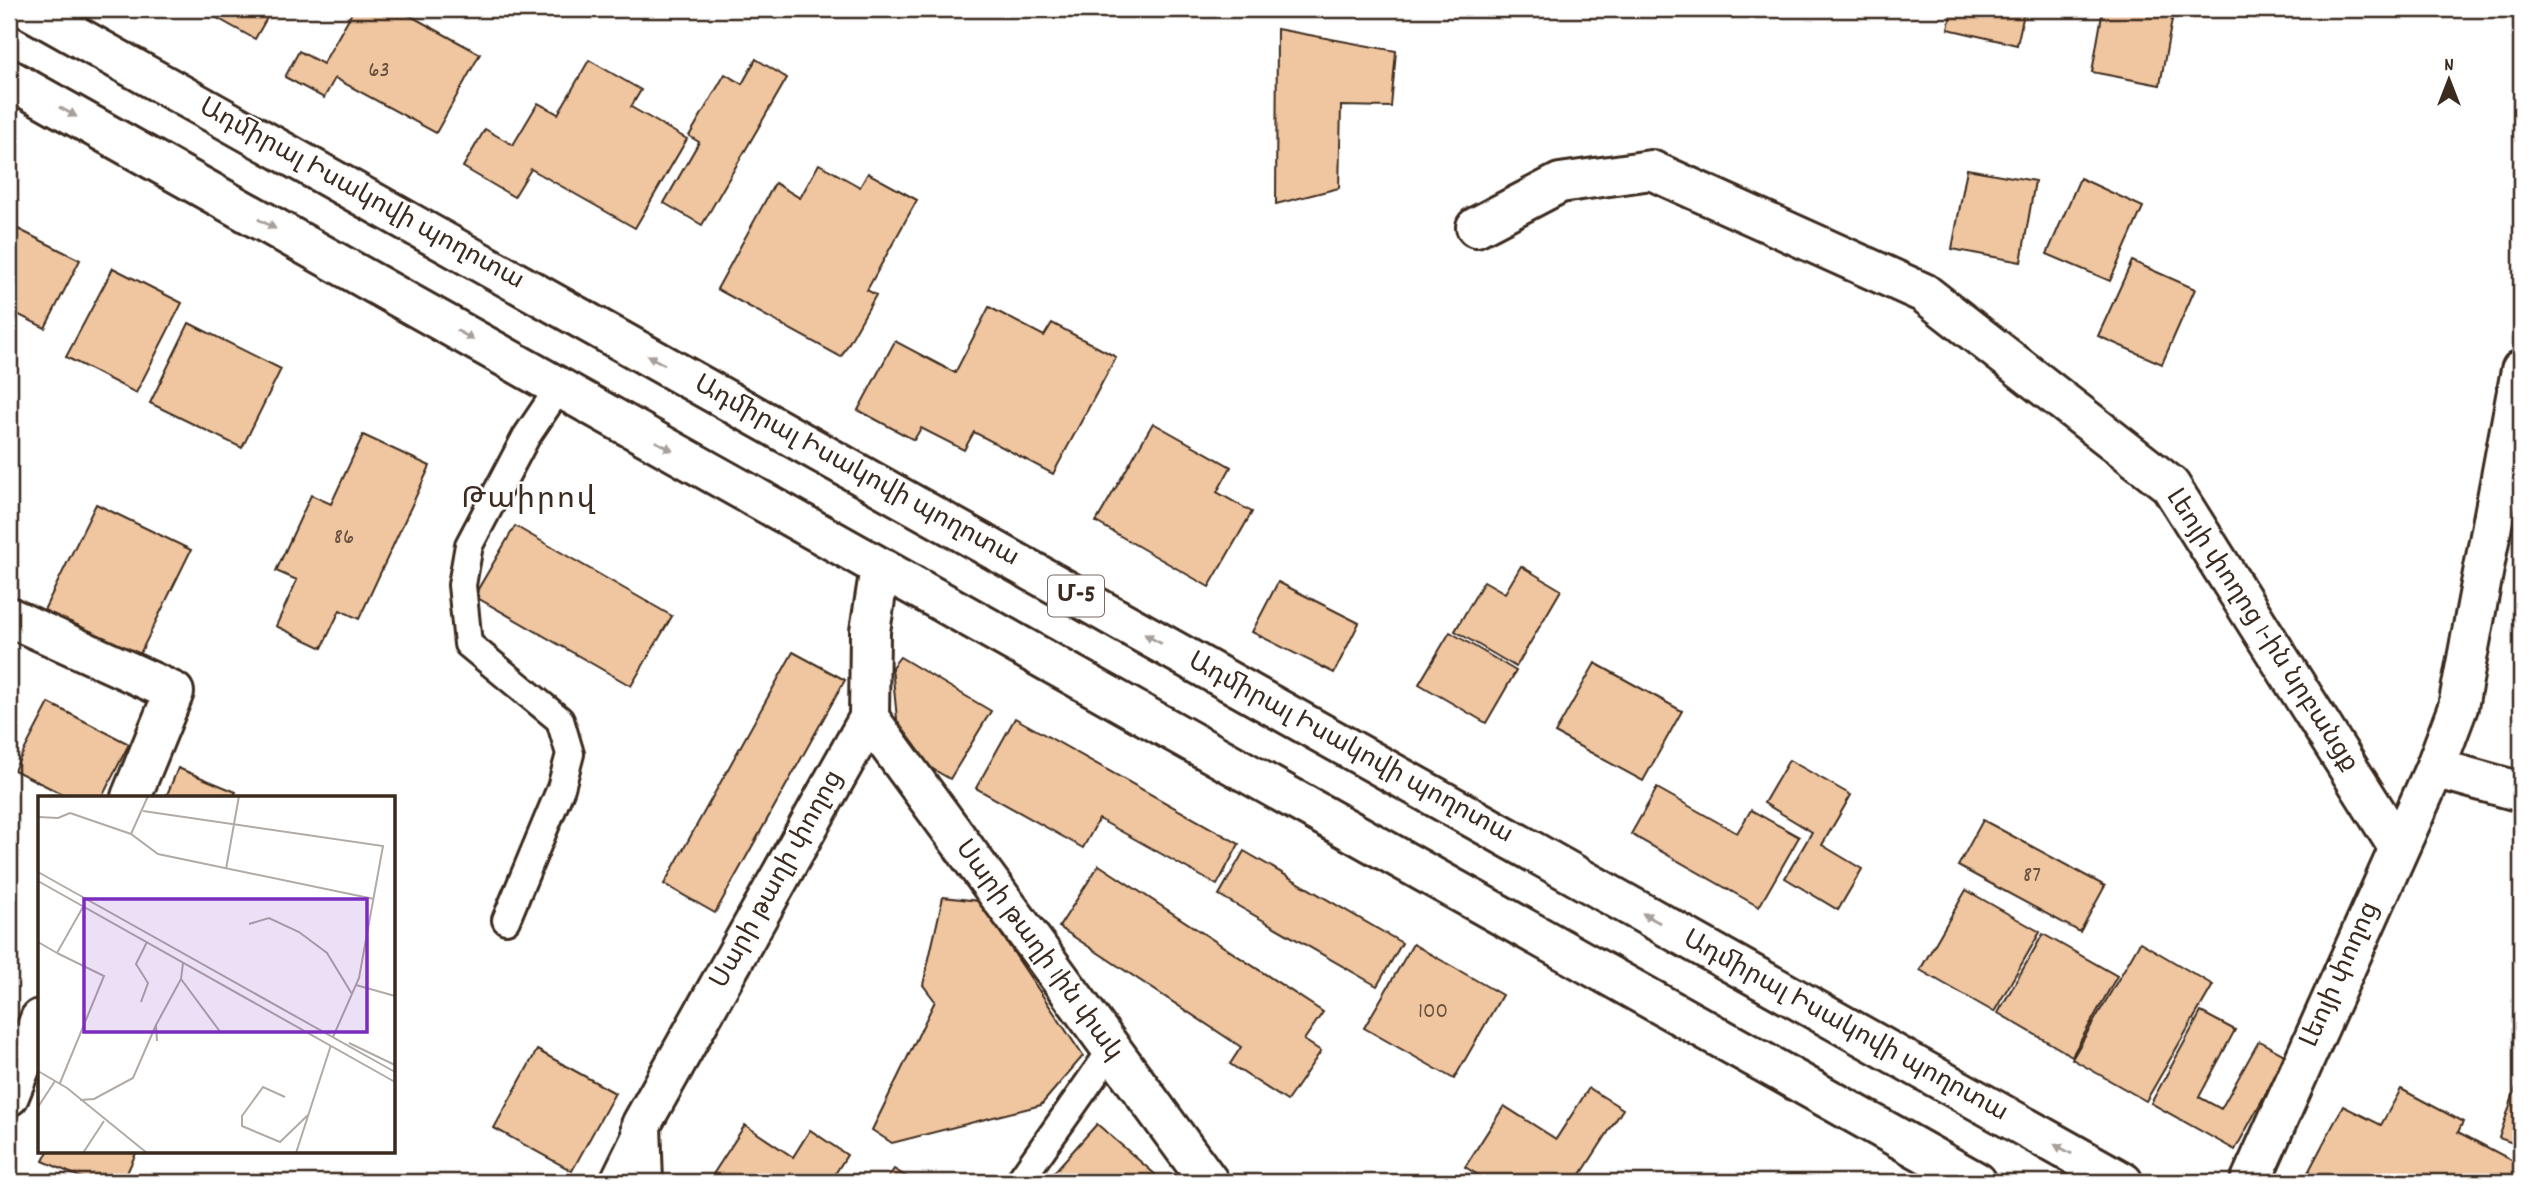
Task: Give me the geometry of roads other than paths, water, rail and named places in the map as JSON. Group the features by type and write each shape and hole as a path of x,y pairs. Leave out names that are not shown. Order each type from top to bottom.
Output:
{"main road":[{"name":"Ադմիրալ Իսակովի պողոտա","path":"28,9 2123,1182"},
{"path":"9,79 1977,1182"},
{"name":"Լեոյի փողոց 1-ին նրբանցք","path":"1476,227 1560,183 1651,170 1924,293 2170,485 2398,846"},
{"name":"Լեոյի փողոց","path":"2250,1182 2435,768 2458,707 2521,370"},
{"name":"Սարի թաղի փողոց","path":"641,1125 869,718 870,631 880,568"},
{"path":"9,617 174,692 131,796"},
{"name":"Սարի թաղի 1ին փակ","path":"869,718 1209,1182"},
{"path":"2435,768 2521,792"},
{"path":"9,1096 38,1024"},
{"path":"641,1125 643,1182"}],"lane":[{"path":"506,920 561,788 570,754 560,720 468,644 462,584 469,545 526,437 559,388"},
{"path":"1019,1182 1111,1051"},
{"path":"613,1182 641,1125"}],"district":[{"name":"Թաիրով","path":"529,501"}]}
